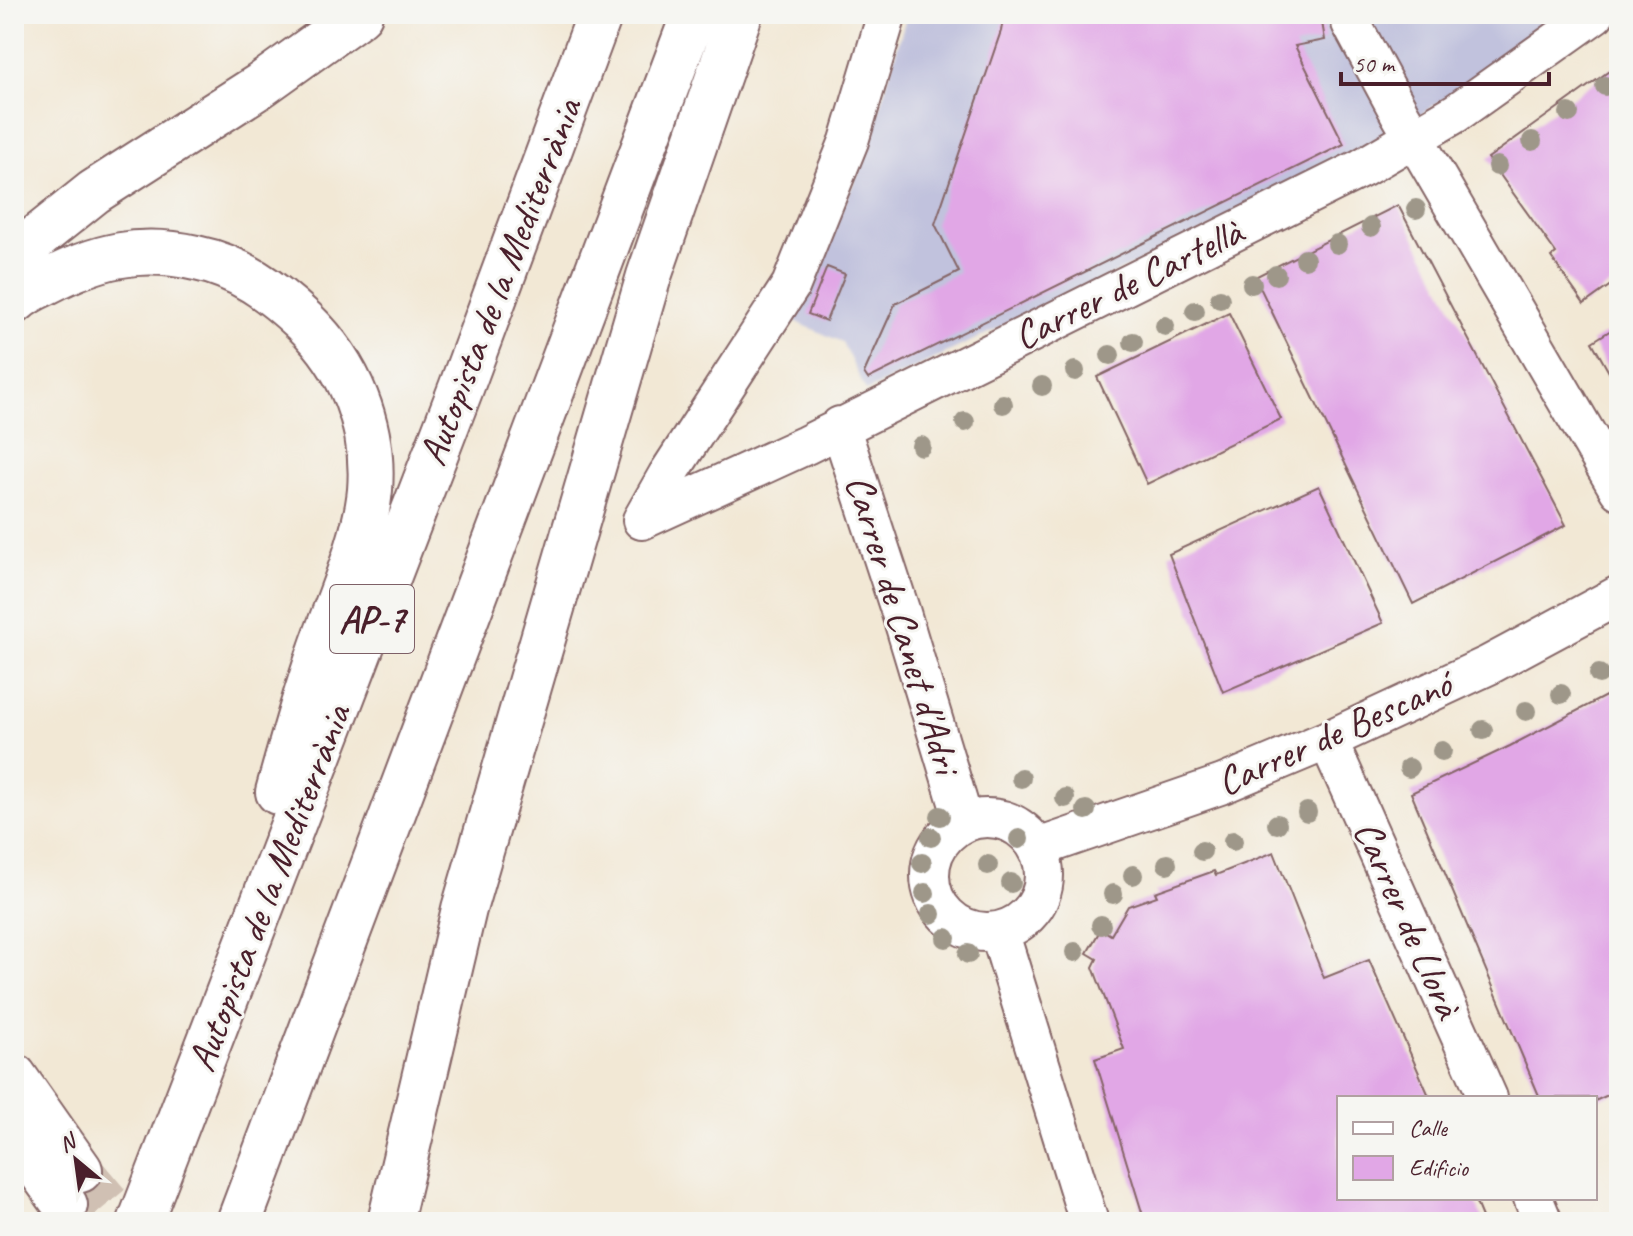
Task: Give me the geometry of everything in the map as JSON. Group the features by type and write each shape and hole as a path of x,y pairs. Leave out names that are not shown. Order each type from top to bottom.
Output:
{"highway":[{"path":"14,256 94,192 261,85 360,14"},
{"name":"Autopista de la Mediterrània","path":"140,1222 449,418 600,14"},
{"name":"AP-7","path":"239,1222 694,14"},
{"path":"390,1222 464,909 649,276 740,14"},
{"path":"14,302 56,276 99,258 139,252 182,255 218,262 261,283 322,338 342,364 368,438 370,491 361,536 311,676 197,1074"},
{"path":"14,1076 73,1188 14,1134"}],"street":[{"name":"Carrer de Cartellà","path":"887,14 849,141 791,285 667,476 642,520 840,426 1362,168 1456,113 1595,14"},
{"path":"1350,14 1351,23 1414,138 1619,490"},
{"name":"Carrer de Canet d'Adri","path":"840,426 964,822"},
{"name":"Carrer de Bescanó","path":"1038,848 1200,792 1328,740 1489,665 1619,595"},
{"name":"Carrer de Llorà","path":"1328,740 1487,1096"},
{"path":"998,818 1014,824 1038,848 1044,882 1039,899 1015,925 999,931 980,932 962,927 946,916 935,901 930,883 930,864 936,847 948,832 964,822 998,818"},
{"path":"999,931 1089,1222"},
{"path":"1534,1200 1543,1222"}],"shaded area":[{"path":"907,14 1567,14 1356,159 866,391 842,342 792,320 866,156"}],"building":[{"path":"1004,14 1321,16 1325,40 1295,46 1344,144 868,379 864,373 895,304 959,272 935,224 1001,31"},
{"path":"1619,64 1619,279 1584,304 1551,257 1556,253 1488,158"},
{"path":"1398,205 1566,525 1413,604 1255,277"},
{"path":"827,267 845,274 826,321 808,314"},
{"path":"1229,313 1281,419 1147,484 1097,377"},
{"path":"1619,325 1619,390 1592,342"},
{"path":"1319,486 1383,623 1223,692 1169,554"},
{"path":"1619,689 1619,1090 1597,1100 1597,1096 1539,1096 1411,793"},
{"path":"1274,852 1324,978 1369,960 1429,1096 1337,1096 1337,1200 1475,1200 1484,1222 1145,1222 1095,1059 1124,1049 1093,967 1097,959 1087,953 1101,929 1111,935 1128,906 1157,896 1155,892 1214,871 1216,875"}],"tunnel":[{"path":"80,1170 124,1222"}]}
